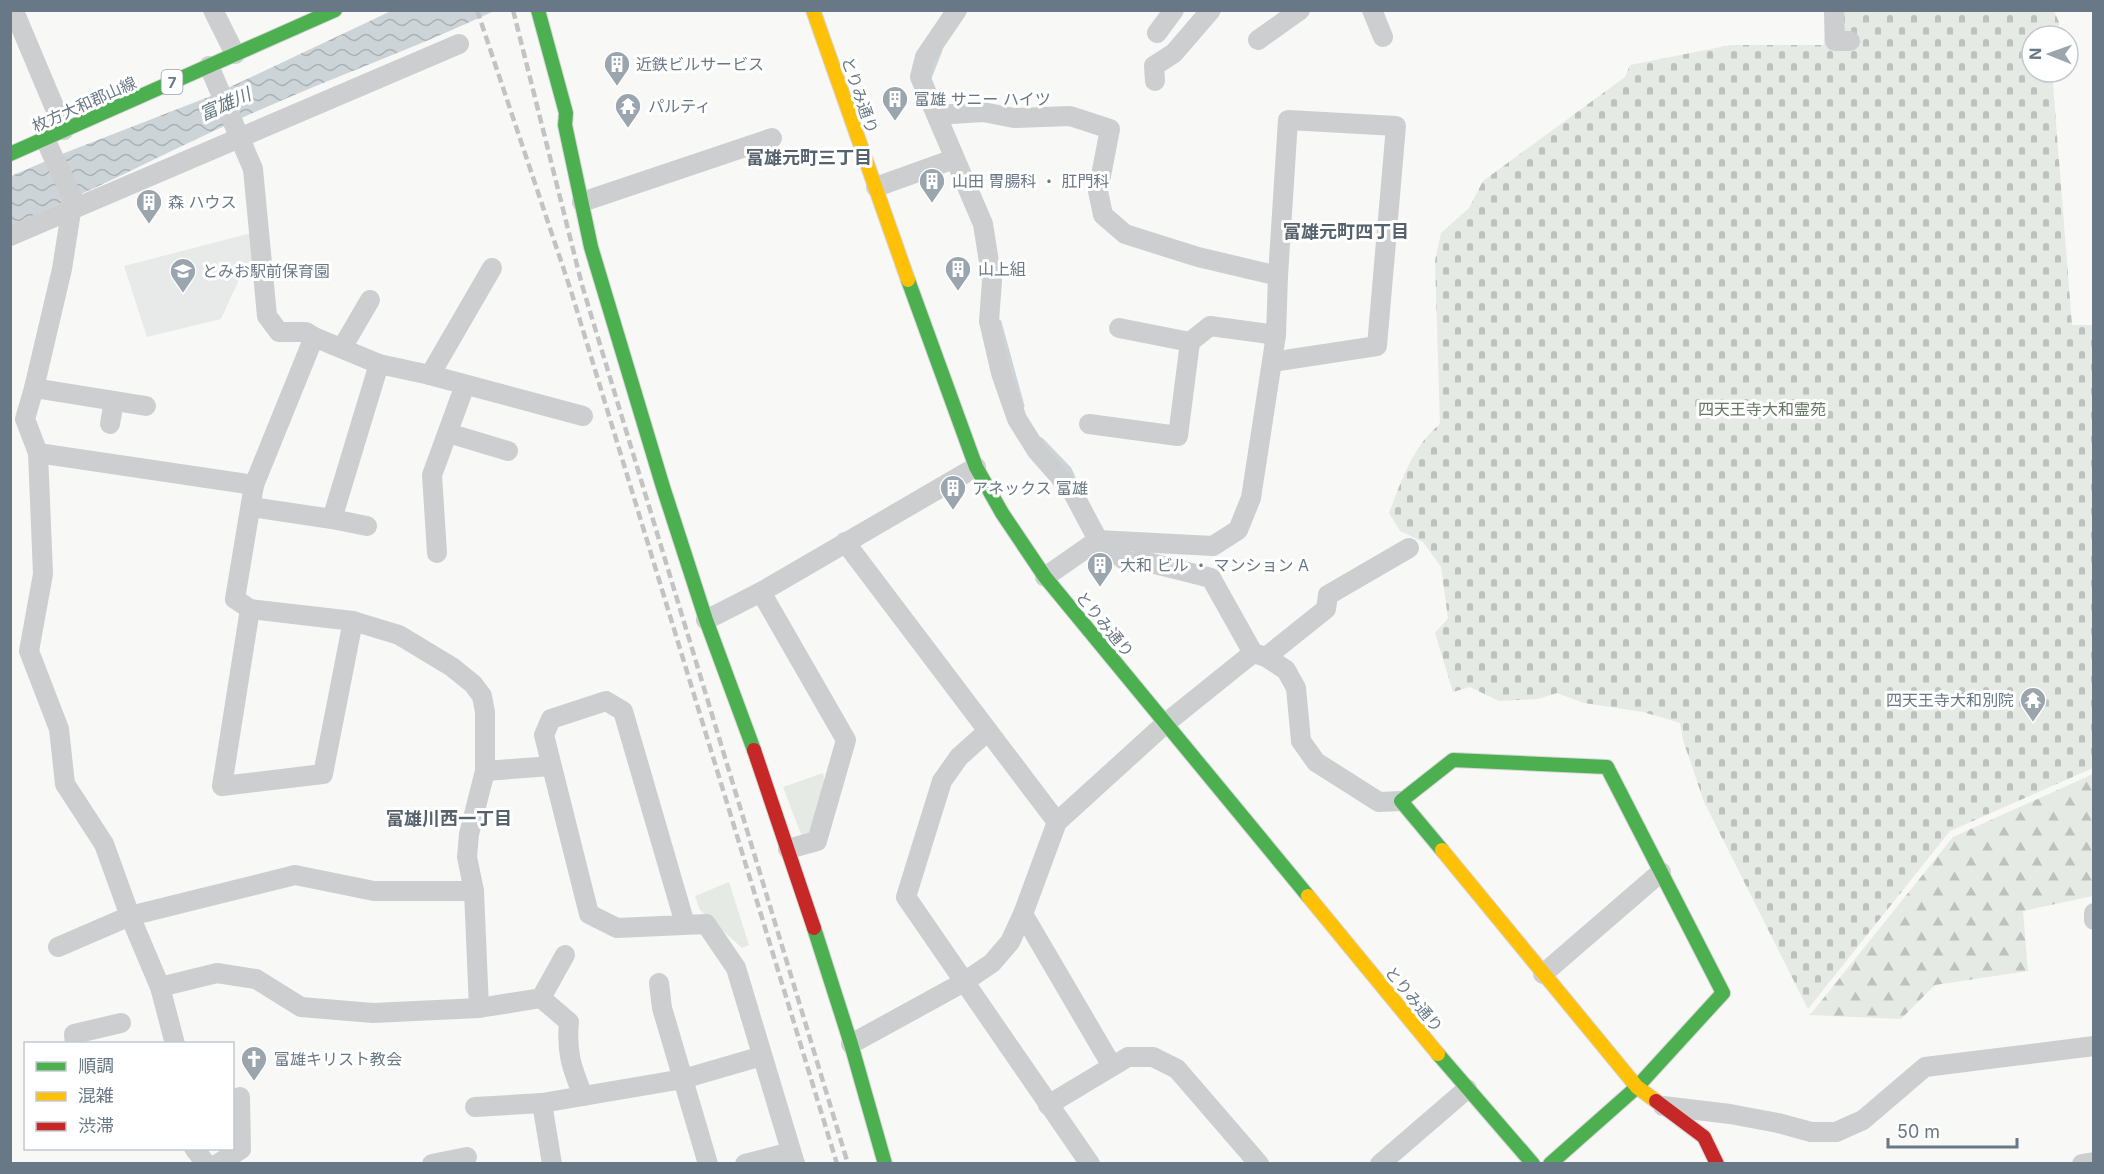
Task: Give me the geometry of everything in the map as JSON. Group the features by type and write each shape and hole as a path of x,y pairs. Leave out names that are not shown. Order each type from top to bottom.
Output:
{"street":[{"path":"213,10 236,54"},
{"name":"枚方大和郡山線","path":"10,154 49,148 64,130 335,10"},
{"path":"538,10 566,113 565,125 591,247 652,453 706,620 789,849 851,1044 885,1164"},
{"name":"とりみ通り","path":"813,10 976,467 1002,513 1045,578 1467,1089 1533,1164"},
{"path":"957,10 925,57 920,77 941,115 954,159 983,224 992,281 989,321 1001,373 1017,419 1037,451 1072,491 1098,540 1126,562 1147,562 1211,578 1259,655 1286,670 1296,688 1301,741 1316,762 1379,802 1401,801 1453,760 1607,767 1661,872 1723,993 1637,1087 1550,1164"},
{"path":"1156,33 1174,10"},
{"path":"1155,81 1154,66 1174,53 1211,10"},
{"path":"1258,40 1300,10"},
{"path":"1372,10 1383,38"},
{"path":"1834,10 1835,41 1850,41"},
{"path":"14,11 64,130"},
{"path":"10,236 71,205 238,132 459,44"},
{"path":"209,66 253,169 267,316 279,332 306,332 379,364 430,375 583,416"},
{"path":"941,115 983,112 1014,118 1070,116 1110,129 1098,191 1104,215 1125,234 1198,257 1278,276"},
{"path":"1045,578 1098,540 1213,546 1238,530 1251,498 1276,335 1288,120 1396,126 1377,346 1272,362"},
{"path":"582,202 772,138"},
{"path":"49,148 71,205 62,269 34,388 18,421 38,453 43,574 29,651 59,729 65,784 104,844 130,916 160,987 174,1042"},
{"path":"876,188 954,159"},
{"path":"430,375 492,268"},
{"path":"342,348 370,300"},
{"path":"1089,424 1178,436 1190,342 1210,326 1276,335"},
{"path":"1119,328 1190,342"},
{"path":"314,337 254,485 235,599 250,609 353,621 399,635 452,667 473,684 482,696 485,712 485,771 469,834 467,857 474,891 479,1008"},
{"path":"332,519 379,364"},
{"path":"437,553 432,476 465,384"},
{"path":"34,388 146,406"},
{"path":"110,424 114,401"},
{"path":"448,433 508,451"},
{"path":"38,453 254,485"},
{"path":"706,620 761,592 976,467"},
{"path":"251,507 367,526"},
{"path":"845,542 1057,822"},
{"path":"851,1044 964,982 992,963 1010,942 1023,914 1057,822 1166,723 1326,609 1328,595 1409,548"},
{"path":"761,592 846,740 817,840 789,849"},
{"path":"250,609 222,786 323,774 353,621"},
{"path":"685,924 623,711 606,701 551,719 544,735 589,914 617,928 706,924 736,968 793,1158 745,1164"},
{"path":"988,731 959,757 942,781 906,897 1090,1164"},
{"path":"485,771 551,766"},
{"path":"1401,801 1637,1087 1704,1137 1717,1164"},
{"path":"1544,974 1661,872"},
{"path":"58,946 130,916 295,875 374,891 474,891"},
{"path":"2094,912 2094,920"},
{"path":"1023,914 1112,1066"},
{"path":"542,998 565,955"},
{"path":"160,987 217,973 256,979 302,1007 373,1012 479,1008 542,998"},
{"path":"659,983 662,1008 708,1164"},
{"path":"542,998 569,1022 567,1044 571,1064 583,1096"},
{"path":"75,1042 74,1034 122,1023"},
{"path":"1662,1106 1730,1114 1811,1132 1836,1132 1863,1120 1925,1067 2094,1046"},
{"path":"475,1107 542,1103 683,1079 762,1056"},
{"path":"1048,1106 1128,1057 1154,1058 1177,1069 1259,1164"},
{"path":"1380,1164 1467,1089"},
{"path":"218,1164 241,1149 240,1097"},
{"path":"542,1103 552,1164"},
{"path":"195,1150 206,1164"},
{"path":"432,1164 467,1157"},
{"path":"2082,1164 2094,1162"}],"shaded area":[{"name":"とみお駅前保育園","path":"255,232 259,265 244,269 221,319 147,337 124,266"}],"green space":[{"name":"四天王寺大和霊苑","path":"1824,11 2054,11 2059,22 2059,24 2020,24 2020,84 2053,84 2072,325 2093,325 2093,768 1950,831 1808,1009 1704,802 1683,740 1680,723 1643,712 1584,703 1557,693 1538,699 1499,701 1470,687 1453,692 1435,633 1448,618 1441,567 1423,542 1400,531 1389,513 1403,476 1415,454 1430,433 1440,424 1435,261 1441,233 1469,208 1483,181 1625,77 1630,65 1731,45 1824,45"},
{"path":"823,773 825,784 811,835 802,837 783,787"},
{"path":"2093,774 2093,896 2023,911 2028,971 1935,985 1901,1019 1810,1015 1953,837"},
{"path":"729,882 749,945 742,948 700,910 695,896"}],"water":[{"name":"富雄川","path":"391,11 494,11 246,116 11,225 11,176 211,96"}],"waterway":[{"path":"929,78 940,50"},
{"path":"999,322 1022,406"},
{"path":"1041,440 1069,469 1076,484"}],"railway":[{"path":"477,10 571,291 837,1164"},
{"path":"513,10 582,285 848,1164"}],"traffic: fast":[{"path":"10,154 335,10"},
{"path":"538,10 566,113 565,125 591,247 663,487 706,620 754,750"},
{"path":"908,280 976,467 1002,513 1045,577 1308,896"},
{"path":"1442,850 1401,801 1453,760 1607,767 1723,993 1637,1087 1550,1164"},
{"path":"814,928 851,1044 885,1164"},
{"path":"1438,1054 1533,1164"}],"traffic: slow":[{"path":"813,10 908,280"},
{"path":"1442,850 1637,1087 1656,1101"},
{"path":"1308,896 1438,1054"}],"traffic: jam":[{"path":"754,750 814,928"},
{"path":"1656,1101 1704,1137 1717,1164"}],"place":[{"name":"近鉄ビルサービス","path":"617,87"},
{"name":"富雄 サニー ハイツ","path":"895,122"},
{"name":"パルティ","path":"628,129"},
{"name":"山田 胃腸科 ・ 肛門科","path":"932,204"},
{"name":"森 ハウス","path":"149,225"},
{"name":"山上組","path":"958,292"},
{"name":"とみお駅前保育園","path":"183,294"},
{"name":"アネックス 富雄","path":"953,511"},
{"name":"大和 ビル ・ マンション A","path":"1100,588"},
{"name":"四天王寺大和別院","path":"2033,723"},
{"name":"富雄キリスト教会","path":"254,1082"}],"district":[{"name":"富雄元町三丁目","path":"809,157"},
{"name":"富雄元町四丁目","path":"1346,231"},
{"name":"富雄川西一丁目","path":"449,818"}]}
